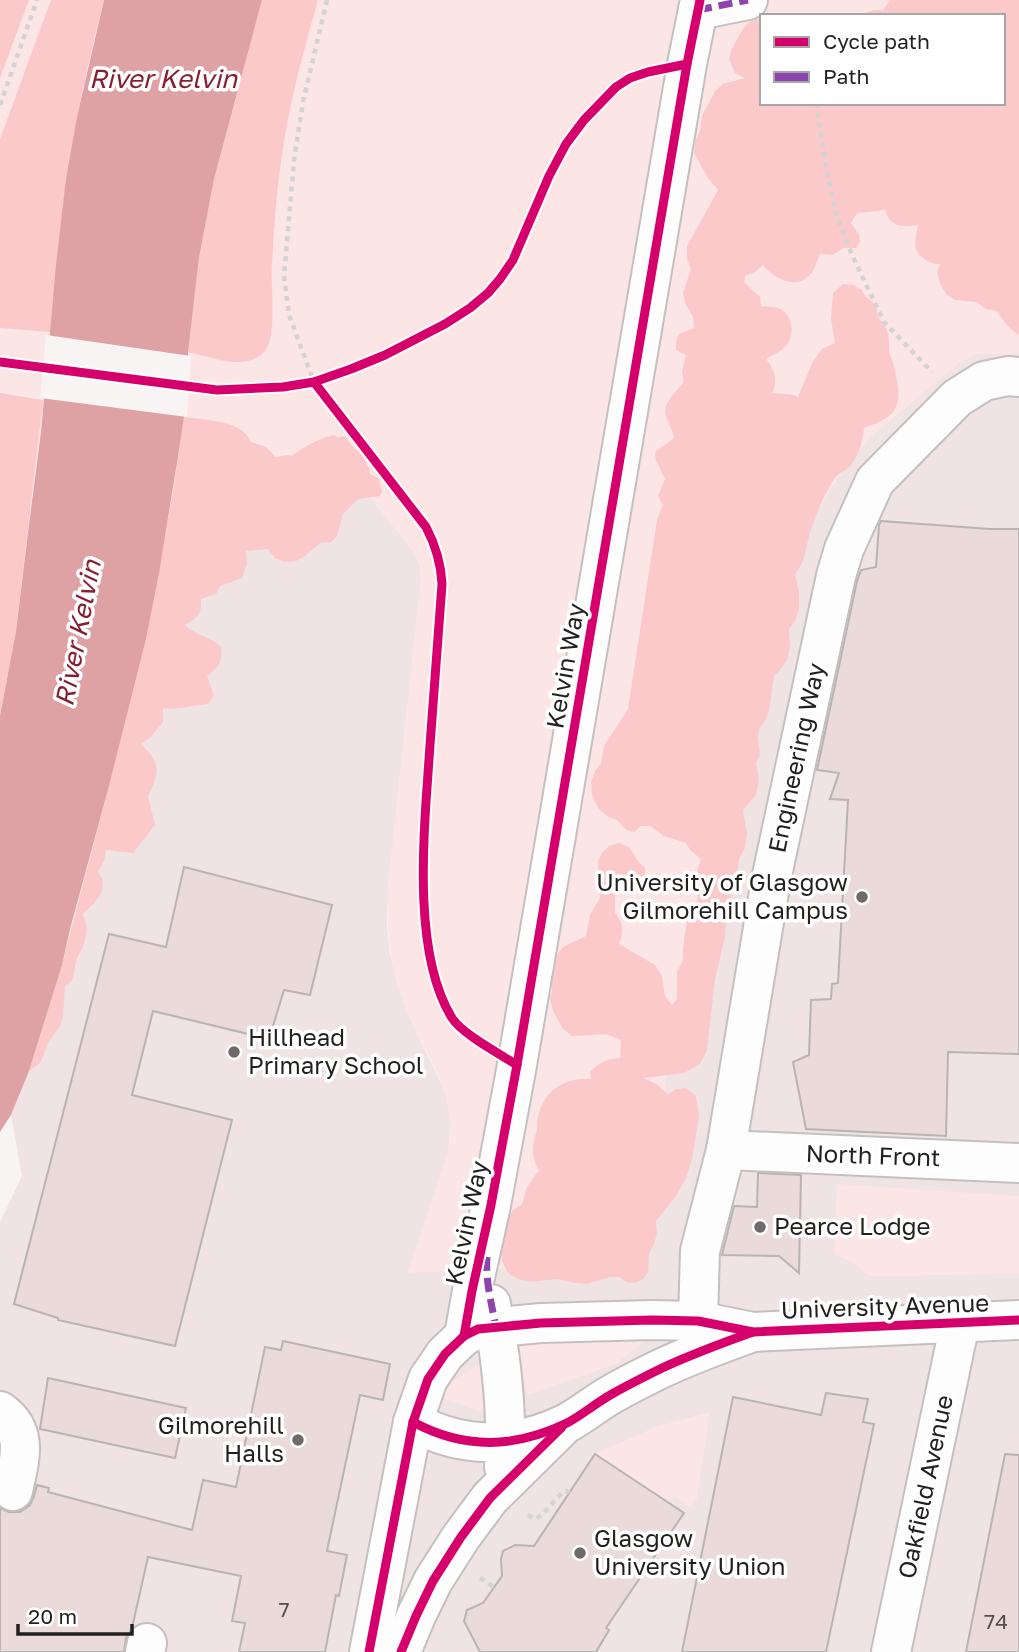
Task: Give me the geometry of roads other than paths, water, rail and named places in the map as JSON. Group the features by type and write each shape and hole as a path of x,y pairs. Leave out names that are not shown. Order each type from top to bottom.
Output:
{"street":[{"path":"699,5 748,0"},
{"name":"Kelvin Way","path":"503,1485 506,1442 472,1291 517,1065 699,5"},
{"name":"Engineering Way","path":"698,1321 700,1251 726,1150 771,880 836,576 845,549 875,481 957,398 984,381 1008,376 1019,377"},
{"name":"North Front","path":"726,1150 1019,1163"},
{"name":"University Avenue","path":"480,1332 541,1323 652,1320 698,1321 753,1332 1019,1320"},
{"name":"Oakfield Avenue","path":"891,1652 960,1323"},
{"path":"369,1652 413,1422 428,1379 445,1354 480,1332"},
{"name":"University Avenue","path":"413,1422 428,1430 458,1439 485,1443 506,1442 535,1435 567,1422 656,1371 753,1332"},
{"path":"0,1411 11,1420 21,1444 13,1492"},
{"name":"University Avenue","path":"401,1652 433,1581 461,1537 490,1498 567,1422"}],"water":[{"name":"River Kelvin","path":"104,0 262,0 214,179 199,258 188,352 184,417 146,639 62,965 29,1071 11,1115 0,1132 0,716 16,631 41,432 66,179 77,117"}],"place":[{"name":"University of Glasgow Gilmorehill Campus","path":"862,897"},
{"name":"Hillhead Primary School","path":"234,1052"},
{"name":"Pearce Lodge","path":"760,1227"},
{"name":"Gilmorehill Halls","path":"298,1440"},
{"name":"Glasgow University Union","path":"580,1553"}]}
